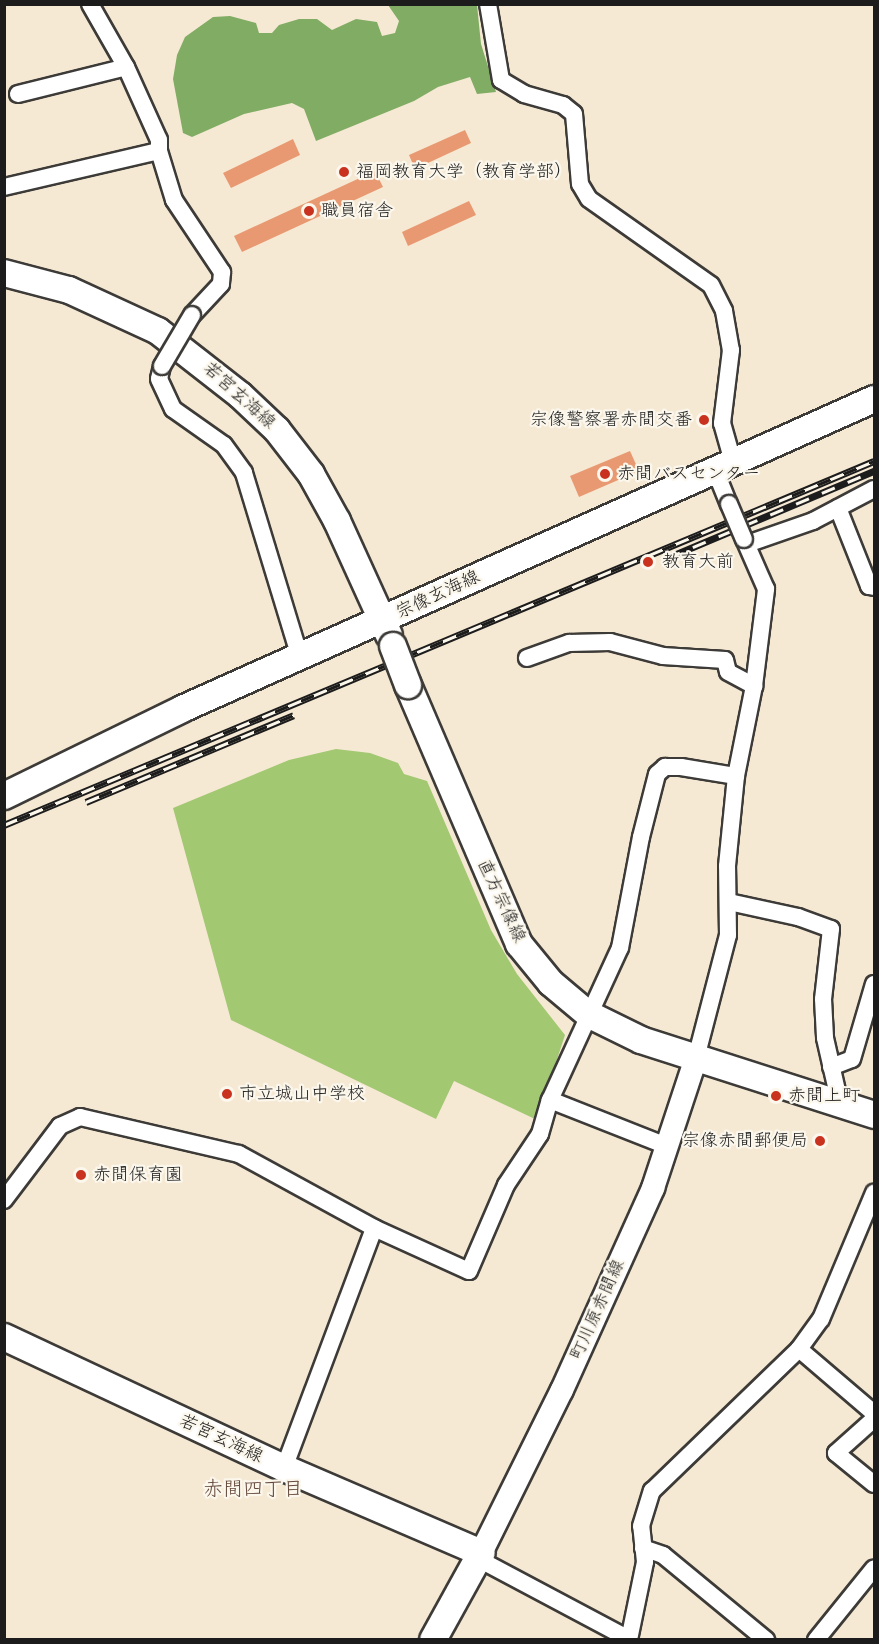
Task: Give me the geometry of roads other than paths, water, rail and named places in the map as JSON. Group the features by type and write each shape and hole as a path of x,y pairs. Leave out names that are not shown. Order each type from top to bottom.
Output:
{"main road":[{"name":"若宮玄海線","path":"4,273 69,290 158,331 240,395 277,430 311,474 383,620"},
{"name":"宗像玄海線","path":"4,796 182,709 874,399"},
{"name":"直方宗像線","path":"383,620 408,685 519,944 551,983 588,1014 641,1040 874,1115"},
{"name":"町川原赤間線","path":"481,1553 562,1390 653,1188 696,1058"},
{"name":"若宮玄海線","path":"4,1337 284,1468 481,1553"},
{"path":"433,1640 481,1553"}],"street":[{"path":"90,4 126,67 159,140 159,151 174,200 222,272 221,284 192,315 162,366 163,392 173,409 224,445 244,473 300,657"},
{"path":"488,4 501,80 524,94 563,105 573,114 580,184 589,199 696,271 715,294 724,310 731,350 722,423 729,504 766,589 754,686 736,776 727,866 728,935 696,1058"},
{"path":"18,94 126,67"},
{"path":"4,187 159,151"},
{"path":"746,542 838,508 874,489"},
{"path":"838,508 869,586 874,587"},
{"path":"527,658 569,643 610,642 663,656 725,660 728,672 754,686"},
{"path":"4,1200 60,1126 80,1117 239,1154 374,1228 468,1271 506,1185 540,1134 549,1100 620,948 641,837 657,774 665,767 681,767 736,776"},
{"path":"729,902 798,917 831,929 823,999 825,1038 840,1104"},
{"path":"831,1067 852,1059 874,984"},
{"path":"549,1100 667,1146"},
{"path":"481,1553 486,1563 629,1640 644,1572 640,1526 652,1491 799,1349 821,1319 874,1193"},
{"path":"284,1468 374,1228"},
{"path":"799,1349 874,1413"},
{"path":"874,1419 836,1453 874,1484"},
{"path":"643,1548 663,1555 766,1640"},
{"path":"816,1640 874,1568"}],"railway":[{"path":"4,825 874,461"},
{"path":"667,558 874,471"},
{"path":"86,802 294,715"}],"place":[{"name":"福岡教育大学（教育学部）","path":"344,172"},
{"name":"職員宿舎","path":"309,211"},
{"name":"宗像警察署赤間交番","path":"704,420"},
{"name":"赤間バスセンター","path":"605,474"},
{"name":"教育大前","path":"648,562"},
{"name":"市立城山中学校","path":"227,1094"},
{"name":"赤間上町","path":"776,1096"},
{"name":"宗像赤間郵便局","path":"820,1141"},
{"name":"赤間保育園","path":"81,1175"}],"district":[{"name":"赤間四丁目","path":"253,1489"}]}
